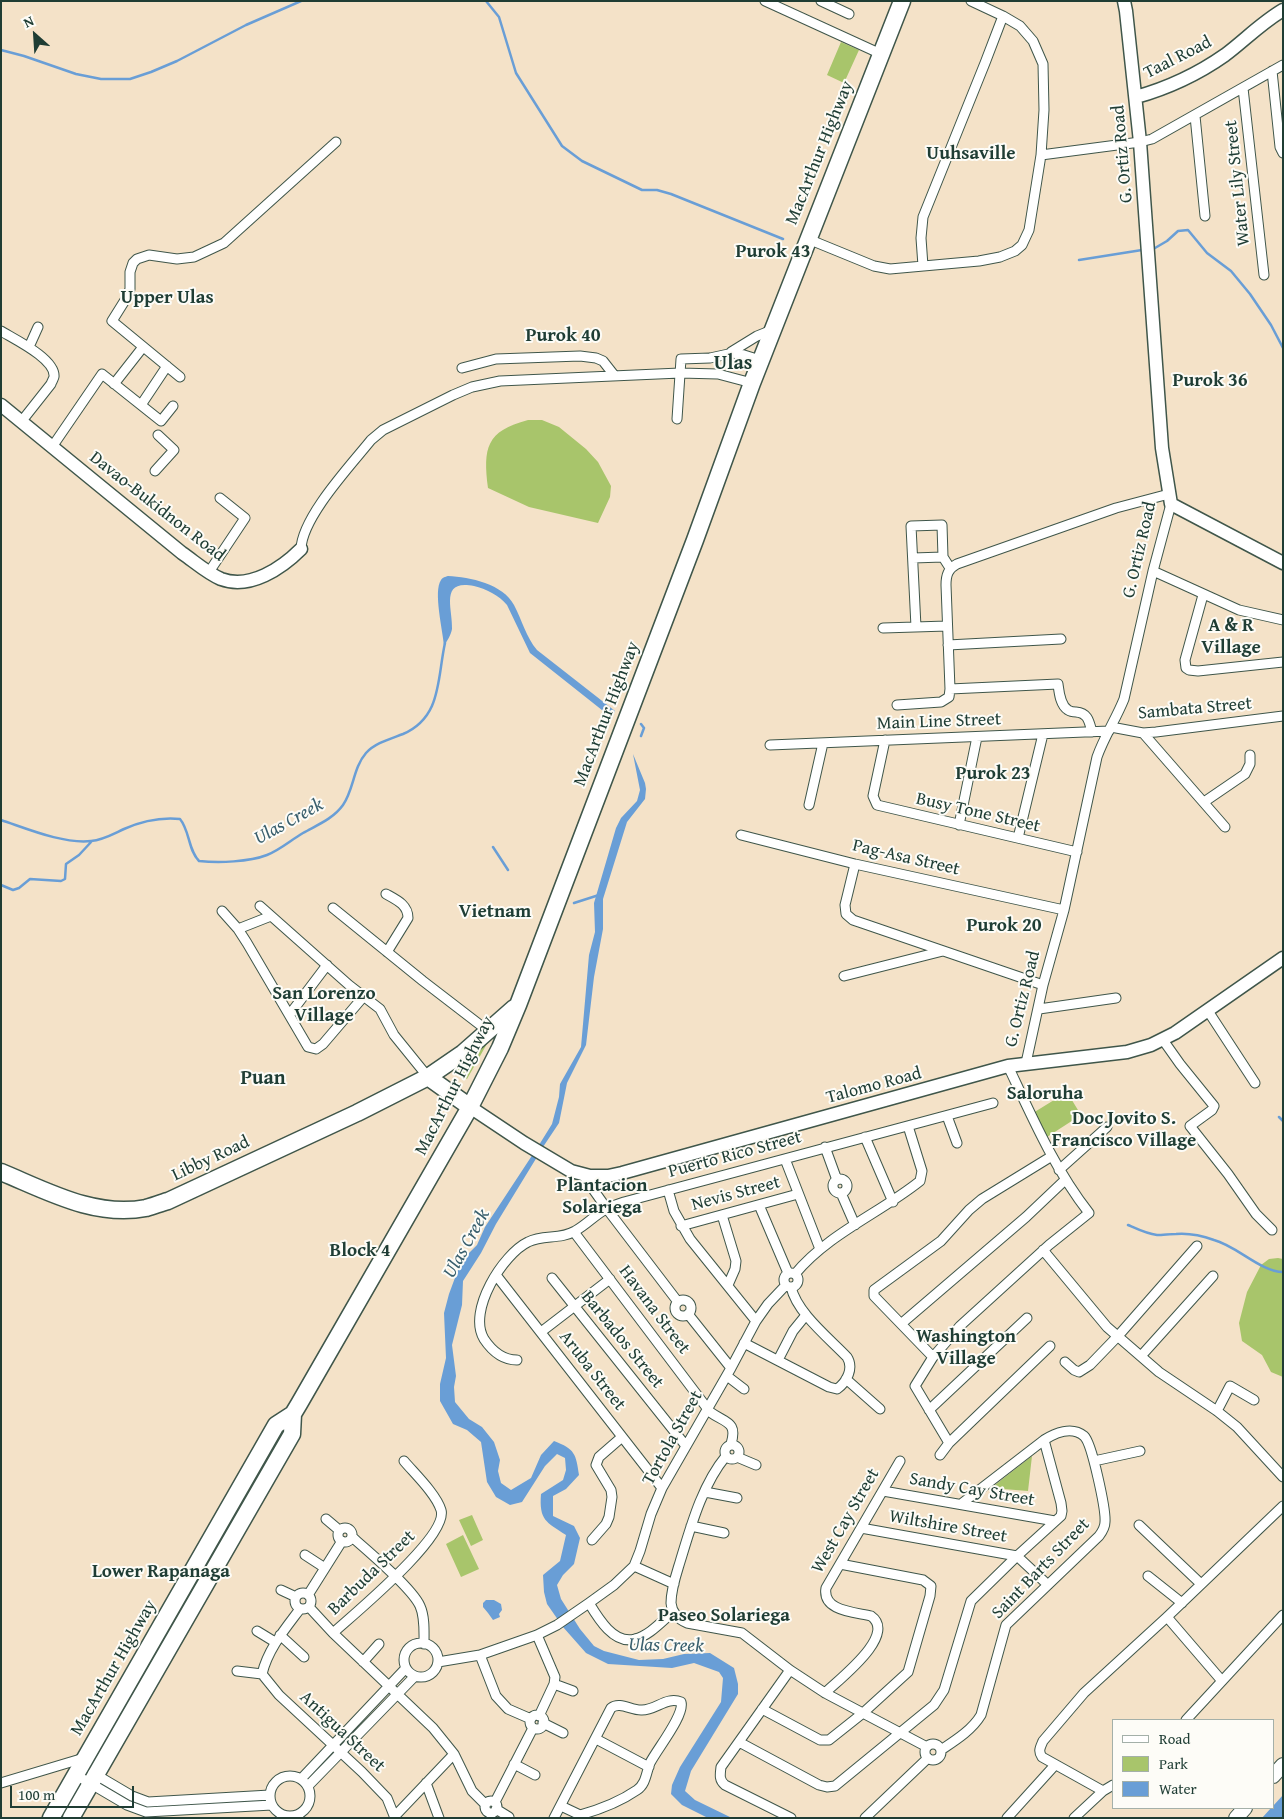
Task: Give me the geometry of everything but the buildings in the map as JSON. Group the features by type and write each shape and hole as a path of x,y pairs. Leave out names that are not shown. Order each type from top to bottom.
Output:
{"highway":[{"name":"MacArthur Highway","path":"71,1818 292,1434 294,1414 470,1107 500,1048 695,540 760,360 902,1"},
{"name":"Libby Road","path":"1,1172 77,1203 100,1208 120,1210 146,1208 168,1201 364,1109 428,1076 462,1053 518,1005"},
{"path":"428,1076 470,1107"},
{"name":"MacArthur Highway","path":"51,1818 276,1425 294,1414"}],"main road":[{"path":"1274,1775 1283,1765"}],"street":[{"path":"765,1 881,54"},
{"path":"821,1 849,14"},
{"path":"808,238 882,268 898,269 991,260 1008,255 1022,245 1031,222 1041,155 1044,110 1043,64 1037,48 1020,26 971,1"},
{"name":"G. Ortiz Road","path":"1026,1063 1043,985 1064,910 1097,757 1124,699 1170,499 1161,440 1140,142 1124,1"},
{"name":"Taal Road","path":"1136,98 1196,73 1227,53 1249,34 1283,10"},
{"path":"924,266 923,217 1003,16"},
{"path":"1041,155 1140,142 1158,136 1283,65"},
{"path":"1272,71 1280,147 1283,153"},
{"name":"Water Lily Street","path":"1244,88 1264,275"},
{"path":"1195,116 1205,216"},
{"path":"180,377 112,321 130,289 130,272 133,263 137,259 149,255 176,259 194,258 224,243 336,142"},
{"path":"29,347 38,327"},
{"path":"677,420 681,359 710,358 726,354 737,350 764,332 772,330"},
{"path":"1,331 29,347 49,364 53,371 54,378 46,392 21,422"},
{"path":"114,384 143,347"},
{"path":"726,354 744,354 760,360"},
{"path":"462,368 496,359 580,356 603,361 614,375"},
{"path":"141,405 167,366"},
{"path":"301,549 302,536 314,515 371,440 383,430 472,387 500,381 680,372 718,374 752,382"},
{"path":"52,447 102,374 161,421 173,406"},
{"name":"Davao-Bukidnon Road","path":"1,405 182,553 222,579 238,581 253,579 280,567 301,549"},
{"path":"155,471 174,450 158,435"},
{"path":"209,572 246,518 220,498"},
{"path":"897,705 944,701 949,697 946,579 950,568 957,564 1116,508 1170,499 1283,563"},
{"path":"916,627 911,526 942,524 943,557 950,568"},
{"path":"913,558 943,557"},
{"path":"1153,571 1238,610 1283,620"},
{"path":"1203,595 1184,660 1186,668 1198,671 1283,662"},
{"path":"883,628 947,626"},
{"path":"948,645 1062,639"},
{"path":"950,689 1058,684 1060,698 1064,706 1072,712 1084,714 1090,721 1092,732"},
{"name":"Sambata Street","path":"1110,729 1144,733 1283,716"},
{"name":"Main Line Street","path":"770,745 1092,732 1110,729"},
{"path":"1144,733 1225,827"},
{"path":"1018,838 1043,734"},
{"path":"959,825 977,736"},
{"name":"Busy Tone Street","path":"885,740 872,796 874,802 880,806 1077,852"},
{"path":"809,805 823,743"},
{"path":"1204,802 1245,774 1250,764 1250,756"},
{"name":"Pag-Asa Street","path":"741,835 855,864 1064,910"},
{"path":"855,864 844,905 846,914 853,920 1043,985"},
{"path":"386,894 401,902 408,913 408,918 388,952"},
{"path":"260,906 380,1009 394,1035 428,1076"},
{"path":"333,908 488,1031"},
{"path":"222,911 238,929 290,1014 305,1044 311,1049 316,1049 323,1044 364,996"},
{"path":"238,929 271,916"},
{"path":"844,976 944,951"},
{"name":"Talomo Road","path":"470,1107 571,1171 583,1175 599,1176 622,1173 1008,1066 1126,1052 1163,1040 1283,958"},
{"path":"290,1014 327,965"},
{"path":"1039,1009 1116,998"},
{"path":"1208,1011 1255,1083"},
{"path":"1163,1040 1214,1106 1212,1110 1190,1126 1228,1174 1256,1214 1272,1230"},
{"path":"949,1443 915,1386 933,1357 960,1326 1043,1250 1088,1212 1059,1170 1008,1066"},
{"name":"Puerto Rico Street","path":"517,1360 508,1360 498,1355 483,1338 480,1330 481,1309 484,1295 496,1275 520,1246 529,1241 542,1237 564,1236 574,1232 607,1209 624,1202 993,1103"},
{"path":"947,1116 957,1143"},
{"path":"744,1342 829,1387 836,1389 846,1379 851,1370 851,1363 848,1357 806,1315 784,1279 820,1249 893,1202 920,1181 922,1171 908,1126"},
{"path":"1059,1170 1106,1127"},
{"path":"865,1136 893,1202"},
{"path":"824,1147 837,1180 833,1185 834,1189 842,1193 855,1225"},
{"path":"933,1357 873,1295 876,1287 941,1241 982,1199 1052,1156"},
{"path":"785,1159 820,1249"},
{"path":"583,1175 678,1302 676,1309 678,1313 688,1314 729,1372 744,1389"},
{"path":"901,1324 1026,1217 1065,1180"},
{"path":"668,1190 681,1226 756,1321"},
{"name":"Nevis Street","path":"681,1226 798,1194"},
{"path":"759,1205 792,1274"},
{"path":"722,1215 736,1261 735,1269 728,1285"},
{"name":"Havana Street","path":"574,1232 707,1408 716,1416 729,1422 733,1430 731,1444"},
{"path":"1065,1362 1076,1372 1082,1371 1118,1336 1197,1246"},
{"path":"1043,1250 1107,1327 1159,1372 1217,1411 1237,1428 1283,1476"},
{"name":"Aruba Street","path":"496,1275 662,1488"},
{"path":"1141,1356 1213,1276"},
{"name":"Barbados Street","path":"552,1278 686,1446"},
{"path":"540,1332 610,1280"},
{"name":"Tortola Street","path":"438,1662 480,1655 537,1635 557,1625 589,1603 634,1566 651,1514 662,1488 756,1321 768,1304 789,1286"},
{"path":"778,1360 793,1331 806,1315"},
{"path":"929,1410 1027,1318"},
{"path":"940,1455 949,1443 1050,1346"},
{"path":"846,1379 880,1408"},
{"path":"1217,1411 1230,1386 1254,1400"},
{"name":"Saint Barts Street","path":"941,1750 976,1722 983,1708 1006,1626 1103,1531 1105,1525 1104,1508 1089,1444 1082,1435 1064,1431 1044,1440"},
{"path":"592,1540 606,1524 612,1497 611,1490 596,1465 597,1460 598,1457 622,1437"},
{"path":"739,1742 827,1788 835,1786 940,1699 972,1601 1061,1516 1062,1511 1044,1440 961,1504"},
{"path":"737,1457 739,1449 736,1445 731,1444 725,1449 726,1456 719,1464 705,1492 691,1526 674,1584 671,1603 673,1612 686,1623 742,1633 790,1670 825,1693 927,1747"},
{"path":"1094,1461 1140,1451"},
{"path":"726,1456 730,1459 737,1457 756,1465"},
{"name":"Barbuda Street","path":"333,1633 394,1577 430,1539 442,1519 441,1510 436,1500 404,1461"},
{"name":"West Cay Street","path":"825,1693 868,1653 874,1643 877,1630 877,1621 871,1616 837,1608 827,1601 825,1595 826,1588 900,1461"},
{"name":"Sandy Cay Street","path":"883,1491 1056,1520"},
{"path":"705,1492 737,1498"},
{"path":"1103,1791 1042,1757 1039,1749 1043,1741 1084,1694 1283,1506"},
{"path":"326,1519 339,1530"},
{"path":"1139,1524 1202,1584"},
{"path":"691,1526 724,1533"},
{"path":"339,1530 349,1528 352,1532 352,1537 412,1594 420,1606 424,1644"},
{"name":"Wiltshire Street","path":"861,1528 1017,1556 1048,1585"},
{"path":"339,1530 338,1535 342,1541"},
{"path":"342,1541 349,1541 352,1537"},
{"path":"308,1595 342,1541"},
{"path":"305,1555 325,1568"},
{"path":"762,1710 820,1740 829,1740 863,1713 908,1672 930,1596 931,1586 923,1580 840,1564"},
{"path":"634,1566 674,1584"},
{"path":"1148,1576 1182,1603"},
{"path":"281,1590 296,1597"},
{"path":"237,1671 262,1674 267,1658 277,1639 311,1602 308,1595 303,1593 296,1597"},
{"path":"296,1597 295,1603 304,1608 333,1633 433,1728 454,1754 472,1791 490,1809 509,1817"},
{"path":"589,1603 603,1624 623,1639 634,1640 645,1634 673,1612"},
{"path":"1187,1719 1283,1615"},
{"path":"1167,1617 1222,1681"},
{"path":"257,1631 277,1639 304,1657"},
{"path":"490,1809 537,1721 554,1684 552,1669 537,1635"},
{"path":"363,1662 379,1644"},
{"path":"418,1644 424,1644 429,1645 436,1652 438,1662 434,1672 420,1677 415,1676 406,1668 404,1658 409,1648 418,1644"},
{"path":"480,1655 496,1696 508,1709 563,1733"},
{"path":"301,1779 406,1668"},
{"path":"790,1670 721,1767 720,1776 721,1782 725,1785 791,1818"},
{"name":"Antigua Street","path":"262,1674 279,1695 341,1752 387,1798 395,1817"},
{"path":"308,1786 415,1676"},
{"path":"554,1684 573,1691"},
{"path":"554,1818 560,1806 596,1739 609,1711 614,1706 644,1710 672,1700 681,1702 681,1711 649,1766 641,1786 613,1802 580,1815 560,1806"},
{"path":"596,1739 649,1766"},
{"path":"931,1744 936,1745 941,1750 941,1755 937,1759 932,1760 925,1753 927,1747 931,1744"},
{"path":"395,1817 454,1754"},
{"path":"865,1818 928,1758"},
{"path":"1,1783 73,1762 81,1766 94,1779 137,1810 146,1812 160,1807 271,1800"},
{"path":"514,1764 535,1775"},
{"path":"1007,1818 1056,1764"},
{"path":"294,1776 301,1779 308,1786 310,1802 307,1814 289,1816 279,1813 271,1800 275,1783 281,1778 294,1776"},
{"path":"426,1784 439,1818"},
{"path":"1074,1818 1103,1791 1112,1786"}],"green space":[{"path":"841,42 859,50 844,83 827,75"},
{"path":"528,420 542,420 559,427 586,449 598,462 611,486 610,497 598,523 529,507 488,488 486,462 490,443 503,430"},
{"path":"488,1042 467,1079 452,1070"},
{"path":"1067,1092 1081,1115 1047,1137 1033,1113"},
{"path":"1269,1259 1283,1259 1283,1377 1271,1372 1262,1355 1242,1341 1239,1323 1247,1292 1261,1265"},
{"path":"1032,1456 1028,1491 991,1488"},
{"path":"472,1515 483,1540 471,1546 459,1520"},
{"path":"463,1535 479,1569 461,1577 446,1544"}],"water":[{"path":"448,576 485,583 509,598 537,650 615,711 612,718 530,653 507,605 496,595 488,591 474,586 463,585 456,587 452,591 450,605 452,629 444,646 438,593 441,580"},
{"path":"633,754 645,783 645,799 627,822 603,899 603,929 594,977 586,1045 567,1083 559,1123 543,1147 539,1145 552,1124 559,1097 560,1084 581,1047 589,955 595,932 594,903 616,828 621,818 637,801 640,790"},
{"path":"533,1154 537,1157 463,1281 462,1305 452,1345 456,1376 454,1387 455,1402 469,1419 482,1427 494,1442 500,1460 498,1471 501,1483 511,1490 531,1478 541,1455 554,1441 573,1453 579,1475 566,1489 553,1496 553,1516 574,1526 580,1538 574,1564 563,1575 557,1585 561,1599 580,1629 594,1646 604,1651 639,1660 663,1659 684,1654 710,1653 734,1668 738,1684 738,1694 691,1771 685,1791 695,1800 732,1818 708,1818 682,1805 671,1794 672,1785 680,1767 721,1702 723,1678 719,1672 694,1663 672,1668 608,1664 586,1653 563,1627 547,1604 544,1592 543,1575 560,1561 566,1535 553,1527 545,1519 541,1510 541,1494 563,1480 566,1470 565,1458 557,1454 545,1466 522,1502 510,1505 496,1497 487,1482 481,1442 467,1430 453,1424 440,1401 440,1384 446,1358 444,1313 459,1267 465,1257 477,1245 485,1227"},
{"path":"486,1600 494,1600 501,1604 500,1617 493,1620 483,1607 483,1603"},
{"path":"1283,1795 1283,1818 1262,1818 1270,1809 1274,1809 1274,1805"}],"waterway":[{"path":"1,50 76,74 101,79 130,79 177,61 246,25 301,1"},
{"path":"486,1 499,17 516,73 562,146 582,161 642,190 657,190 671,194 783,239"},
{"path":"1155,248 1167,241 1178,231 1188,230 1207,253 1231,271 1250,294 1271,325 1283,348"},
{"path":"1079,260 1142,250"},
{"name":"Ulas Creek","path":"1,820 57,838 91,841 151,820 180,819 186,829 195,857 199,861 234,861 267,855 339,810 347,799 358,765 366,753 378,744 416,727 425,718 436,696 445,643"},
{"name":"Ulas Creek","path":"641,724 644,728 641,736"},
{"path":"1,885 13,890 19,888 30,879 61,881 65,879 66,864 79,855 92,841"},
{"path":"493,847 508,870"},
{"path":"574,903 599,895"},
{"path":"1279,1117 1283,1121"},
{"path":"1128,1225 1157,1235 1185,1234 1210,1239 1223,1243 1266,1268 1283,1272"}],"district":[{"name":"Uuhsaville","path":"971,154"},
{"name":"Purok 43","path":"773,252"},
{"name":"Upper Ulas","path":"167,298"},
{"name":"Purok 40","path":"563,336"},
{"name":"Ulas","path":"733,364"},
{"name":"Purok 36","path":"1210,381"},
{"name":"A & R Village","path":"1231,637"},
{"name":"Purok 23","path":"993,774"},
{"name":"Vietnam","path":"495,912"},
{"name":"Purok 20","path":"1004,926"},
{"name":"San Lorenzo Village","path":"324,1005"},
{"name":"Puan","path":"263,1079"},
{"name":"Saloruha","path":"1045,1094"},
{"name":"Doc Jovito S. Francisco Village","path":"1124,1130"},
{"name":"Plantacion Solariega","path":"602,1197"},
{"name":"Block 4","path":"360,1251"},
{"name":"Washington Village","path":"966,1348"},
{"name":"Lower Rapanaga","path":"161,1572"},
{"name":"Paseo Solariega","path":"724,1616"}]}
